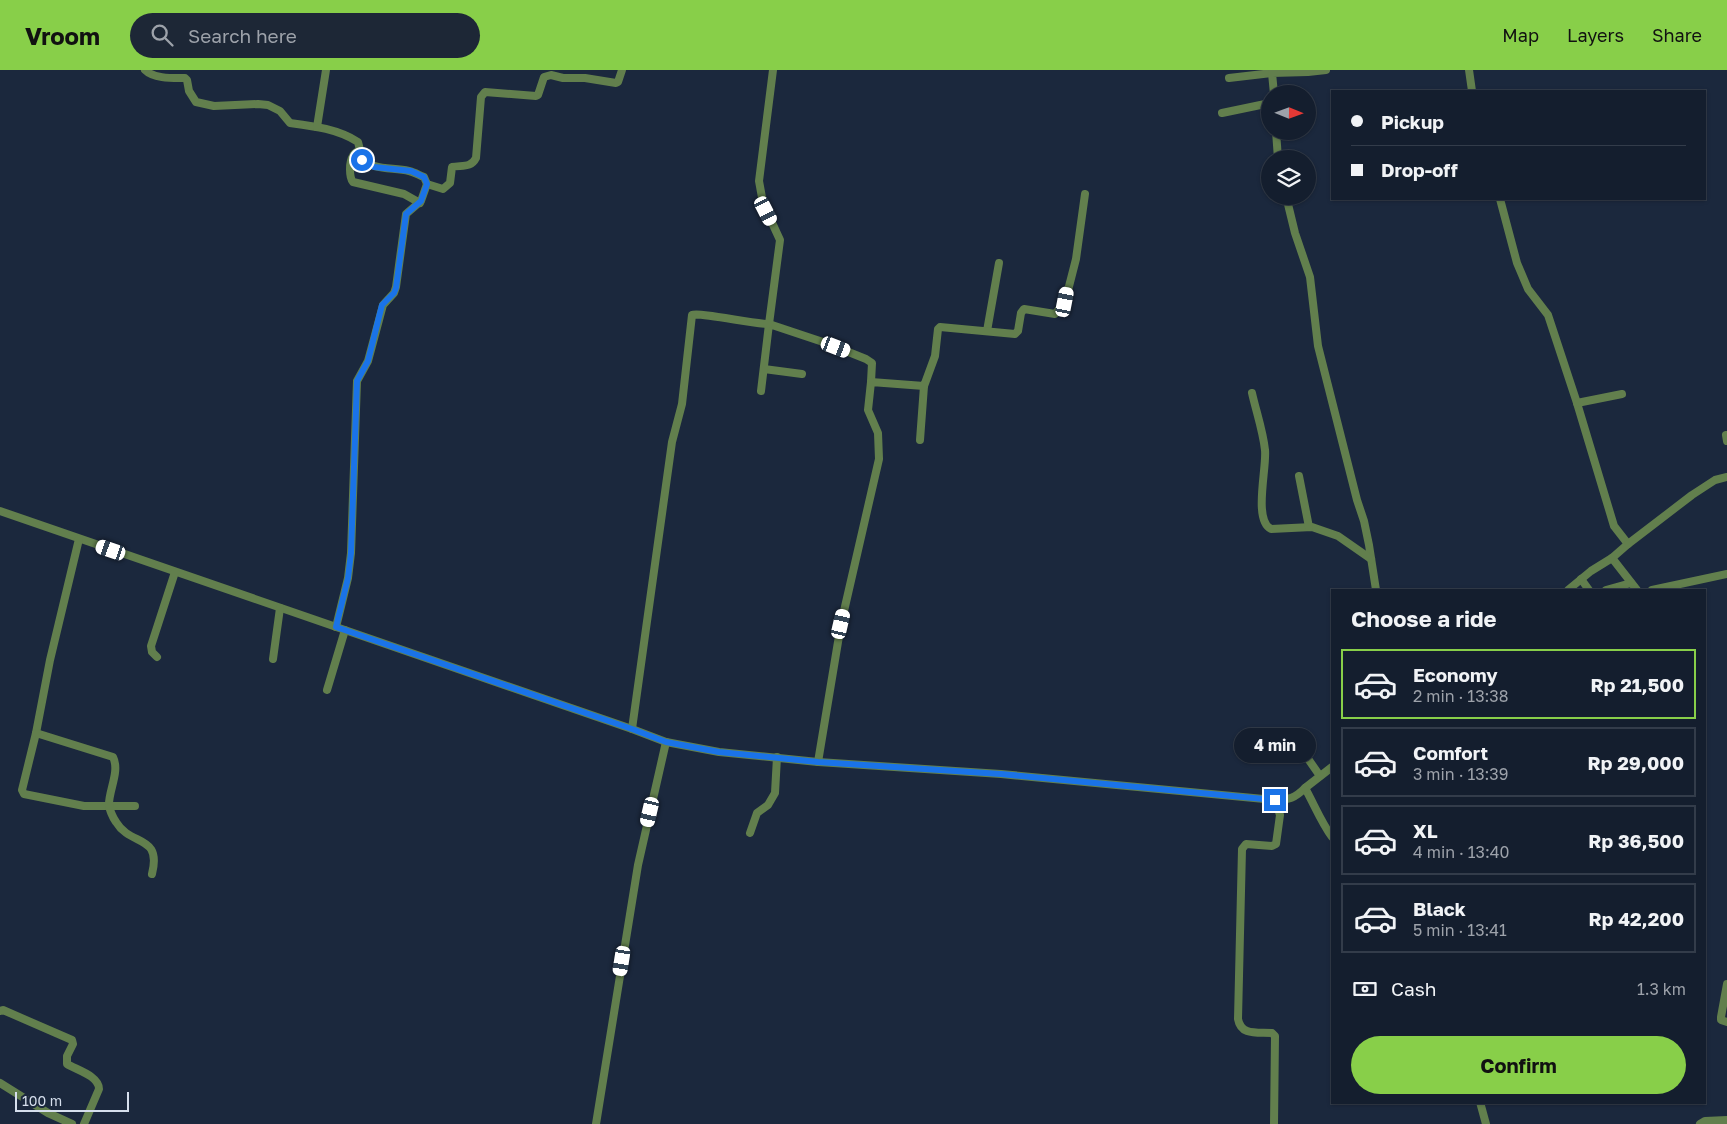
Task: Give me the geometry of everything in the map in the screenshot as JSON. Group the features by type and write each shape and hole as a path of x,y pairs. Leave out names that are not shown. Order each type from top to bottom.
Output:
{"street":[{"path":"145,70 147,73 161,77 185,78 189,91 196,102 214,106 268,105 280,111 290,123 317,126 355,139 360,150 359,157 374,167 411,171 424,177 427,184 420,203 406,214 396,288 394,293 382,305 368,361 357,381 351,553 348,578 336,627"},
{"path":"317,126 326,70"},
{"path":"427,184 443,189 450,183 452,167 470,166 474,163 481,97 485,92 536,96 544,77 551,75 563,78 585,78 616,84 622,70"},
{"path":"761,391 780,240 763,203 759,181 773,70"},
{"path":"1229,78 1275,72 1326,70"},
{"path":"1469,70 1472,90"},
{"path":"1274,85 1275,72"},
{"path":"1222,113 1261,105"},
{"path":"360,150 352,156 350,164 353,182 404,194 420,203"},
{"path":"920,440 924,386 935,356 938,329 944,326 1014,334 1018,331 1021,313 1024,309 1053,315 1065,302 1076,259 1085,194"},
{"path":"1500,200 1519,268 1528,289 1548,314 1614,526 1628,544"},
{"path":"1288,205 1295,233 1310,277 1318,346 1364,521 1376,589"},
{"path":"987,331 999,263"},
{"path":"632,729 672,442 682,404 692,315 698,314 769,324 826,343 872,363 868,410 878,433 879,459 841,624 818,762"},
{"path":"764,369 802,374"},
{"path":"871,382 924,386"},
{"path":"1252,393 1265,450 1262,490 1263,519 1267,526 1271,529 1309,527 1338,536 1371,559"},
{"path":"1577,403 1622,394"},
{"path":"1726,435 1727,441"},
{"path":"1299,476 1309,527"},
{"path":"1569,589 1692,495 1715,480 1727,477"},
{"path":"0,522 1,512 666,742 719,752 818,762 1001,774 1275,800 1287,800 1297,796 1331,769"},
{"path":"79,539 50,660 36,733 22,787 24,794 84,806 135,806"},
{"path":"1612,558 1637,589"},
{"path":"157,657 152,652 151,646 175,572"},
{"path":"1662,589 1727,574"},
{"path":"1581,579 1588,589"},
{"path":"1610,589 1631,583"},
{"path":"272,659 280,608"},
{"path":"327,690 345,630"},
{"path":"36,733 113,758 115,765 109,806 116,823 128,834 146,844 154,854 155,861 152,874"},
{"path":"596,1124 638,865 666,742"},
{"path":"1304,753 1320,776"},
{"path":"750,833 757,813 768,805 775,793 776,758"},
{"path":"1305,788 1323,825 1331,836"},
{"path":"1274,1124 1275,1036 1272,1033 1246,1032 1242,1030 1238,1023 1238,1011 1242,849 1246,844 1272,846 1276,844 1280,812 1275,800"},
{"path":"1727,984 1721,1020 1727,1022"},
{"path":"0,1011 3,1010 72,1040 73,1044 67,1064 96,1080 99,1085 84,1124"},
{"path":"0,1083 48,1113 72,1124"},
{"path":"1481,1104 1486,1124"},
{"path":"1700,1124 1705,1121 1727,1120"}],"route":[{"path":"362,160 374,167 411,171 424,177 427,184 420,203 406,214 396,288 394,293 382,305 368,361 357,381 351,553 348,578 336,627 666,742 719,752 818,762 1001,774 1275,800"}]}
